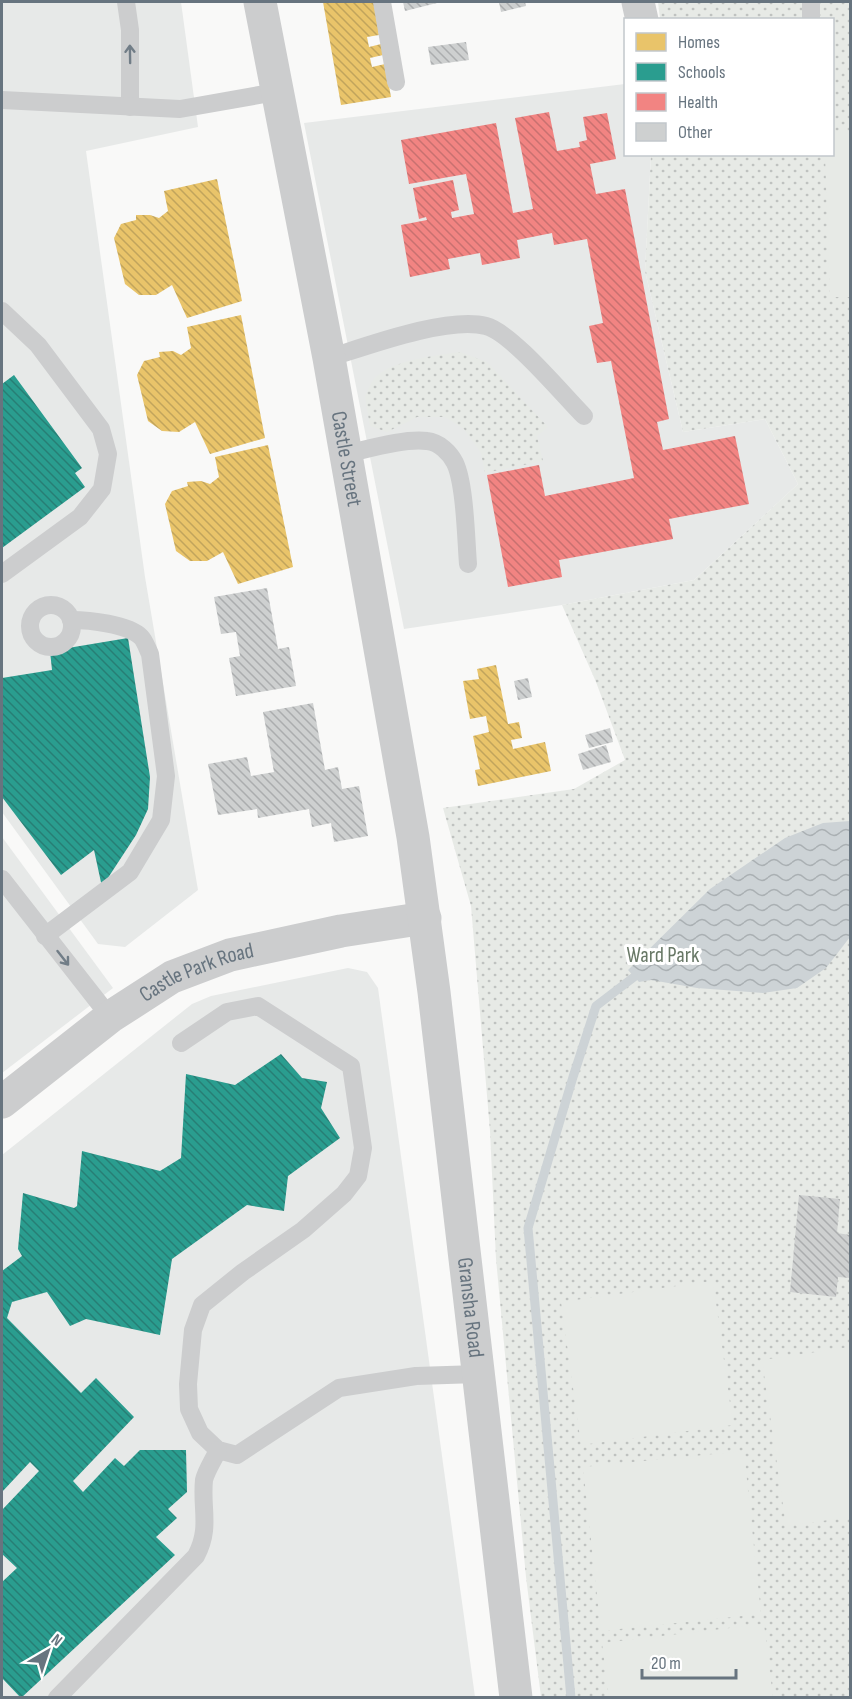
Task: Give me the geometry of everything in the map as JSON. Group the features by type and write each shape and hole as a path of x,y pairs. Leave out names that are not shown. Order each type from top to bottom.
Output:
{"street":[{"name":"Castle Street","path":"260,2 329,358 410,818 424,918"},
{"path":"638,2 642,18"},
{"name":"Castle Park Road","path":"2,1102 110,1017 172,977 230,955 341,931 424,918"},
{"name":"Gransha Road","path":"424,918 516,1698"}],"lane":[{"path":"126,2 129,30 130,106"},
{"path":"382,2 396,82"},
{"path":"811,2 812,18"},
{"path":"2,100 180,109 276,92"},
{"path":"2,311 38,345 101,429 108,454 102,489 81,518 2,574"},
{"path":"329,358 398,337 460,323 488,326 514,343 584,416"},
{"path":"345,454 412,441 430,441 446,450 455,464 460,483 468,564"},
{"path":"45,936 130,872 161,820 166,776 150,654 142,638 132,630 87,620 71,620"},
{"path":"2,879 110,1017"},
{"path":"181,1043 227,1011 258,1006 351,1066 363,1148 358,1176 344,1194 303,1230 243,1272 202,1305 193,1330 188,1384 189,1409 200,1433 218,1450 237,1455 339,1388 416,1376 478,1374"},
{"path":"57,1698 196,1556 204,1534 204,1478 218,1450"}],"shaded area":[{"path":"2,2 181,2 198,127 86,151 145,577 198,890 125,947 98,944 2,812"},
{"path":"624,84 624,156 651,156 645,271 683,432 765,419 798,484 694,580 562,605 404,629 304,123"},
{"path":"2,837 113,988 2,1073"},
{"path":"348,968 367,972 378,988 475,1697 2,1698 2,1155 192,1004 211,996"}],"green space":[{"name":"Ward Park","path":"658,2 850,2 850,1697 541,1697 526,1577 496,1259 490,1131 471,906 443,808 574,789 625,760 596,682 562,605 694,580 798,484 765,419 683,432 645,271 651,156 834,156 834,18 660,18"},
{"path":"850,132 850,297 830,297 825,156 834,156 834,133"},
{"path":"460,352 487,362 548,427 537,436 543,461 485,473 481,453 464,429 445,417 417,417 387,432 370,426 365,397 377,376 405,362"},
{"path":"713,1281 733,1425 581,1445 561,1302"},
{"path":"850,1347 850,1517 786,1526 762,1360"},
{"path":"744,1451 761,1614 601,1631 583,1467"},
{"path":"764,1624 773,1697 609,1697 602,1643"}],"water":[{"path":"850,821 850,937 826,968 797,988 763,993 697,988 651,980 639,982 628,970 710,889 785,838 823,823"}],"building: Homes":[{"path":"323,2 374,2 379,35 367,37 369,47 381,44 383,55 370,58 372,67 385,64 391,97 341,105"},
{"path":"217,179 242,301 187,318 172,285 156,295 139,295 125,284 114,238 121,224 136,220 136,215 150,215 159,218 168,211 164,191"},
{"path":"241,315 265,438 210,454 195,422 179,432 162,431 148,421 137,375 144,361 160,357 159,352 173,351 181,355 191,348 187,327"},
{"path":"268,445 293,567 238,584 223,552 207,561 190,561 176,551 165,504 172,491 188,486 187,482 201,481 210,484 219,477 215,457"},
{"path":"496,665 508,724 519,722 522,738 511,740 513,749 545,742 551,771 478,786 475,770 480,769 473,736 489,732 486,716 470,719 463,681 479,679 477,669"}],"building: Schools":[{"path":"14,375 82,468 75,473 85,487 2,548 2,384"},
{"path":"128,638 150,777 148,809 136,835 102,887 94,850 61,875 2,797 2,678 52,670 50,651"},
{"path":"281,1054 302,1078 327,1082 321,1108 340,1138 288,1176 284,1211 247,1205 172,1259 160,1335 86,1319 70,1326 47,1292 12,1302 7,1318 81,1393 96,1378 134,1417 73,1481 83,1492 115,1458 124,1466 140,1450 186,1450 187,1492 168,1509 177,1518 156,1537 175,1555 21,1698 2,1678 2,1582 17,1568 2,1554 2,1510 39,1471 30,1462 2,1492 2,1271 22,1256 18,1249 23,1193 74,1208 77,1206 82,1151 160,1171 181,1158 186,1074 235,1085"}],"building: Health":[{"path":"549,112 557,151 580,147 579,142 587,140 583,117 607,113 616,159 590,164 596,194 625,189 669,419 657,422 663,450 735,436 749,504 669,519 673,539 559,560 562,577 508,587 487,475 539,465 545,496 634,478 611,361 597,363 589,326 603,323 587,239 554,245 552,233 517,240 520,258 482,265 480,253 448,259 450,269 410,277 401,225 427,220 426,217 419,219 413,188 453,180 459,210 451,212 452,218 474,214 466,174 409,184 401,140 496,123 513,213 533,209 515,118"}],"building: Other":[{"path":"403,2 441,2 405,11"},
{"path":"499,2 525,2 526,6 501,12"},
{"path":"466,42 469,60 431,65 428,47"},
{"path":"267,588 278,649 289,647 296,686 236,696 229,658 240,656 236,632 221,634 214,597"},
{"path":"528,678 532,697 518,700 514,681"},
{"path":"313,703 325,770 338,767 342,789 359,786 368,836 334,842 331,823 312,827 309,809 258,818 257,809 218,815 208,764 247,757 251,776 274,772 263,712"},
{"path":"610,728 613,742 589,748 585,735"},
{"path":"606,745 611,762 583,770 578,754"},
{"path":"799,1195 840,1199 837,1233 850,1235 850,1278 838,1277 836,1297 790,1292"}],"waterway":[{"path":"571,1698 528,1228 596,1006 634,977"}]}
